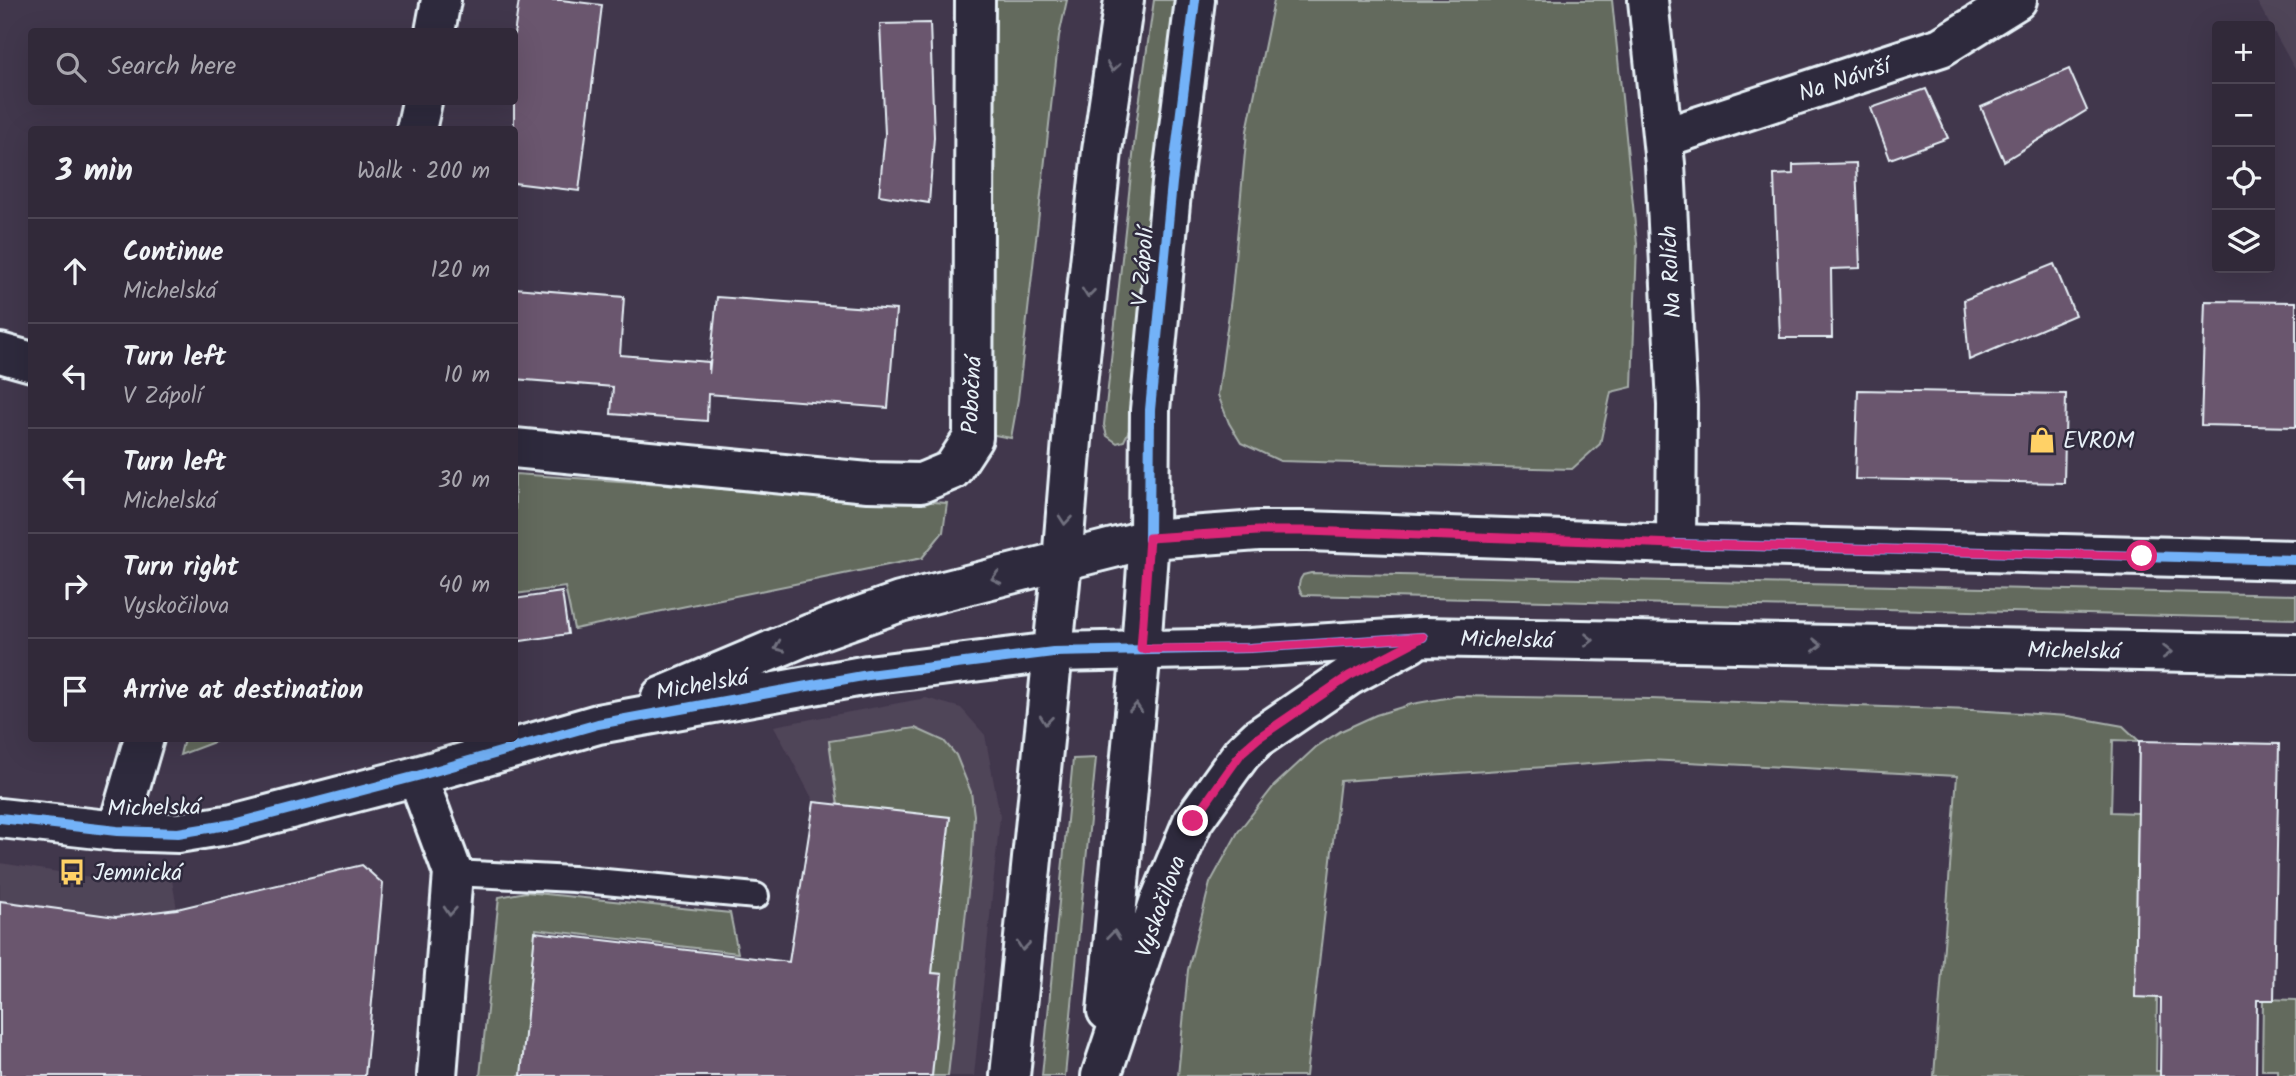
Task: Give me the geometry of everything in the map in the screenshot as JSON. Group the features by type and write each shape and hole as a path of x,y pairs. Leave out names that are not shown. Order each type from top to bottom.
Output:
{"street":[{"path":"436,28 441,0"},
{"name":"Pobočná","path":"518,448 868,482 921,483 952,470 973,438 975,0"},
{"path":"1010,1076 1062,562 1075,404 1102,151 1124,0"},
{"name":"V Zápolí","path":"1141,649 1149,538 1150,410 1173,170 1195,0"},
{"name":"Na Rolích","path":"1648,0 1663,138 1677,405 1676,544"},
{"name":"Na Návrší","path":"1663,138 1941,47 2017,0"},
{"path":"417,126 421,105"},
{"path":"0,353 28,361"},
{"name":"Michelská","path":"598,724 810,634 900,602 1149,538 1258,531 2296,560"},
{"name":"Michelská","path":"0,817 117,831 178,833 233,824 417,776 598,724 868,675 1053,652 1250,648 1423,637 2296,654"},
{"name":"Vyskočilova","path":"1101,1076 1159,903 1193,821 1242,752 1258,738 1349,676 1423,637"},
{"name":"Vyskočilova","path":"1101,1076 1141,649"},
{"path":"117,831 143,742"},
{"path":"417,776 453,873 438,1076"}],"lane":[{"path":"453,873 573,879 756,896"}],"shaded area":[{"path":"2256,0 2296,0 2296,71 2275,34 2275,21 2268,21"},
{"path":"926,698 961,708 985,735 1000,816 974,1076 832,1076 842,964 789,958 814,802 774,726"},
{"path":"0,863 104,879 172,880 177,909 167,1007 0,1076"}],"green space":[{"path":"989,0 1067,0 1059,36 1018,399 1011,438 989,434"},
{"path":"1154,0 1181,0 1162,124 1130,428 1124,441 1117,443 1107,436 1104,425 1137,119"},
{"path":"1274,0 1612,0 1637,244 1632,387 1611,392 1600,444 1572,469 1280,461 1241,443 1229,423 1218,395 1232,291 1247,131"},
{"path":"518,474 947,503 943,532 922,558 574,629 565,587 518,594"},
{"path":"1311,573 2296,595 2296,619 1303,595 1299,588 1300,580 1303,575"},
{"path":"1457,696 1650,699 1972,710 2068,716 2123,726 2139,741 2113,740 2111,812 2138,813 2157,996 2156,1071 2160,1071 2160,1076 1934,1076 1957,776 1649,760 1340,781 1306,1076 1178,1076 1188,970 1210,883 1238,832 1274,786 1316,747 1341,731 1376,715 1412,704"},
{"path":"915,728 944,741 956,755 971,792 974,815 948,1076 932,1076 941,974 932,973 950,818 838,805 829,741"},
{"path":"183,742 214,742 180,755"},
{"path":"1096,758 1065,1076 1042,1076 1073,759"},
{"path":"526,892 730,913 738,953 536,929 521,1076 480,1076 499,897"},
{"path":"2263,999 2296,1000 2296,1076 2278,1076 2278,1070 2262,1070"}],"building":[{"path":"519,0 561,0 602,5 579,191 518,183 518,126 514,126 514,105 518,105 518,28 515,28"},
{"path":"930,23 934,137 929,203 879,195 885,134 880,24"},
{"path":"2069,69 2087,110 2004,161 1981,107"},
{"path":"1926,89 1948,138 1890,159 1871,108"},
{"path":"1856,163 1860,268 1831,269 1832,338 1780,338 1774,175 1793,174 1793,165"},
{"path":"2054,264 2075,315 1969,360 1964,300"},
{"path":"518,288 624,297 620,355 709,362 709,374 717,297 896,310 888,408 708,394 707,421 611,414 613,387 518,379"},
{"path":"2205,301 2296,302 2296,427 2201,425"},
{"path":"1858,390 2066,394 2064,483 1855,479"},
{"path":"562,592 568,634 518,641 518,598"},
{"path":"2139,741 2279,744 2274,1000 2257,1000 2256,1076 2160,1076 2161,998 2135,997"},
{"path":"814,802 950,817 932,973 942,974 932,1076 521,1076 535,932 789,962"},
{"path":"362,865 383,884 365,1076 0,1076 0,901 116,917 177,909"}],"cycle path":[{"path":"1149,539 1150,410 1172,183 1195,0"},
{"path":"1676,544 2296,560"},
{"path":"0,818 117,831 178,833 233,824 417,776 598,724 868,675 1053,652 1250,648 1423,637"}],"place":[{"name":"EVROM","path":"2042,440"},
{"name":"Jemnická","path":"72,872"}],"route":[{"path":"1193,821 1242,752 1258,738 1349,676 1423,637 1250,648 1141,649 1149,538 1258,531 1307,531 2142,556"}]}
